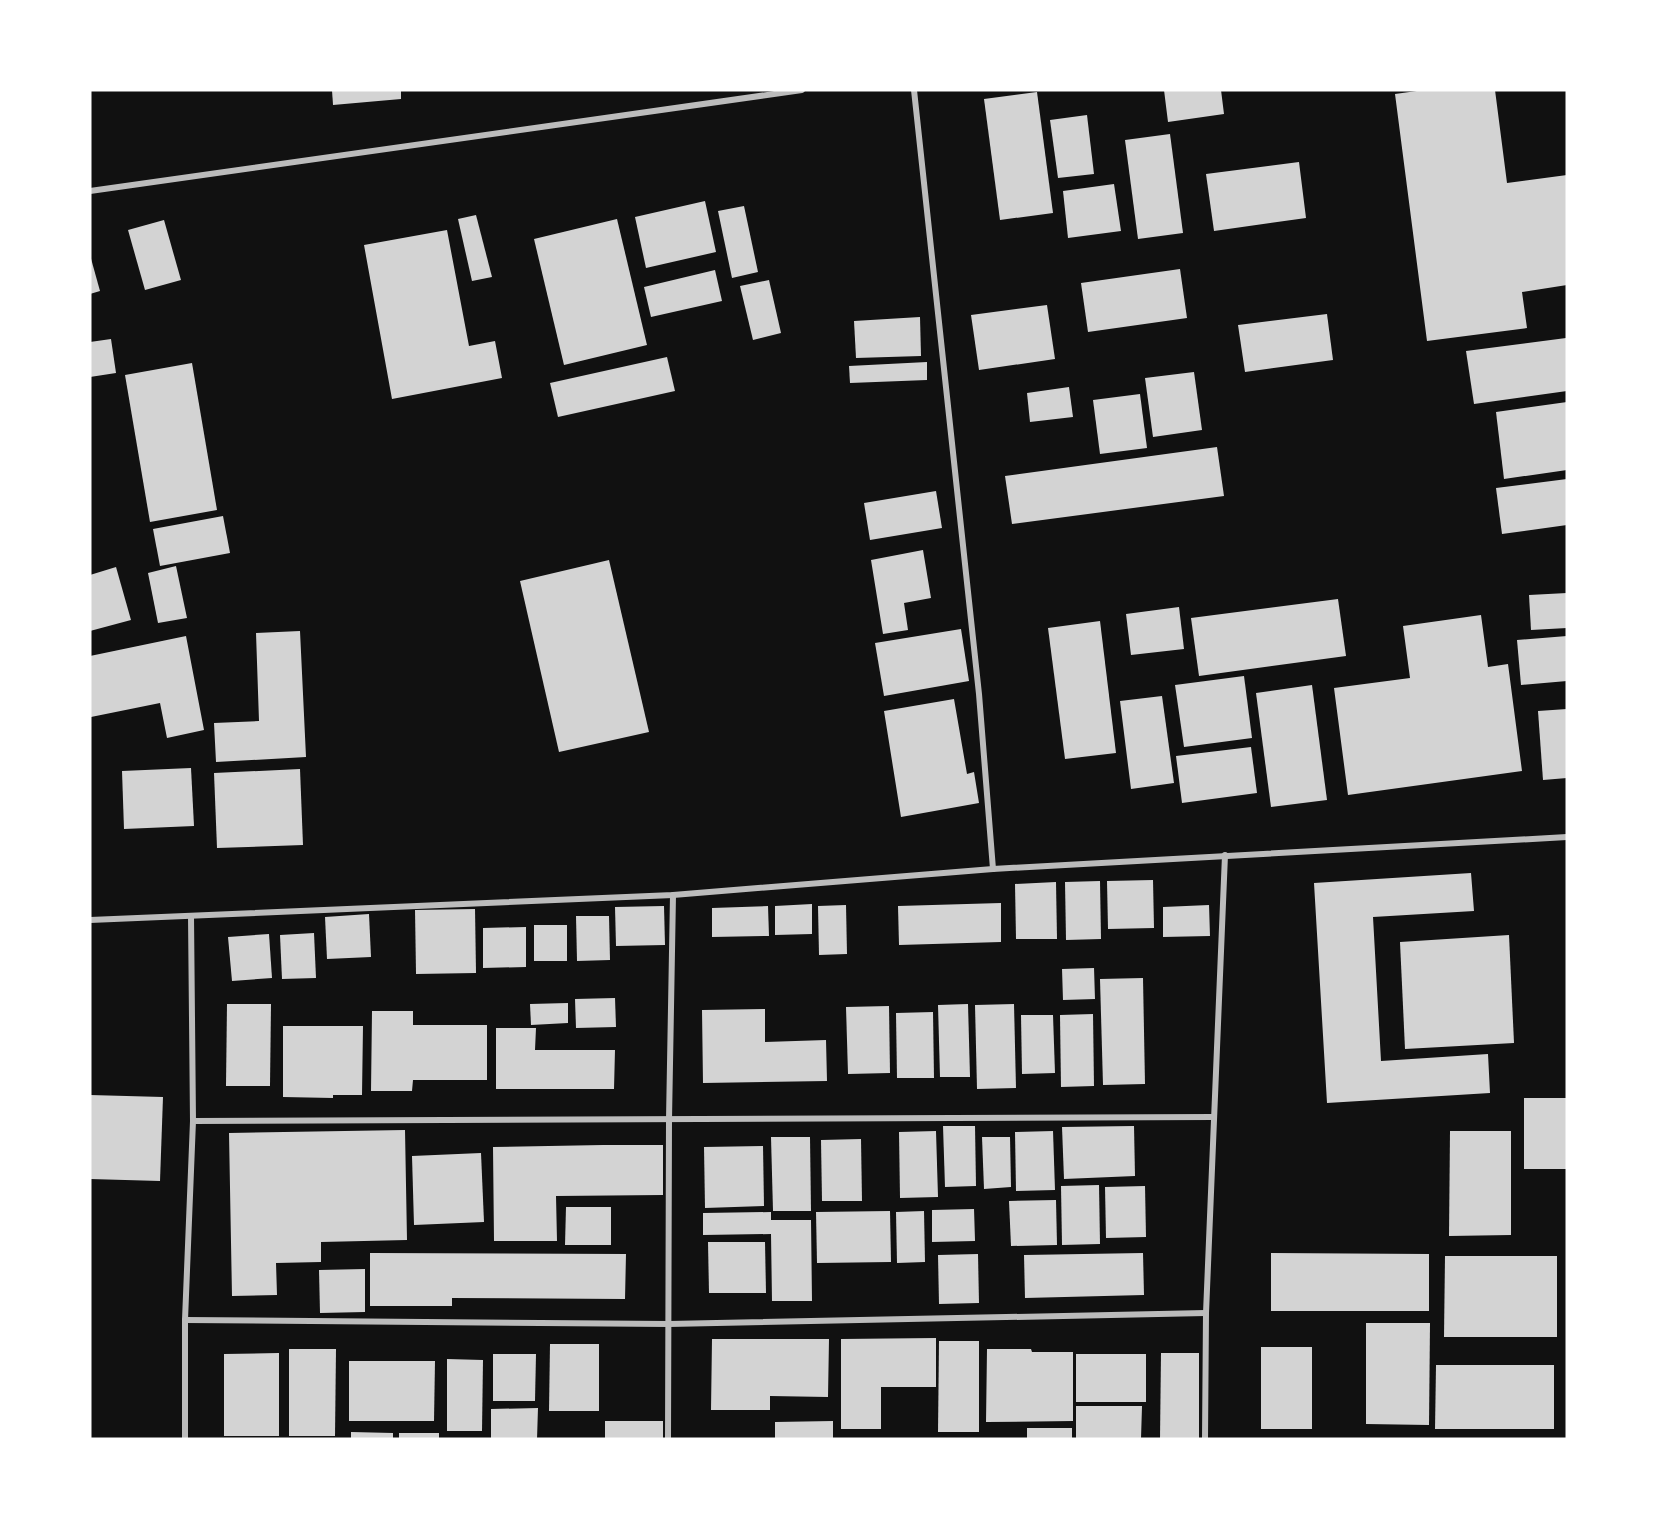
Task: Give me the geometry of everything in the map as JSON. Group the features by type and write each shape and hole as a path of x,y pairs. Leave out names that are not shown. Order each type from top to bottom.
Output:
{"street":[{"path":"90,191 802,90"},
{"path":"914,90 979,694 993,869"},
{"path":"90,920 673,895 993,869 1567,837"},
{"path":"1205,1439 1206,1313 1225,855"},
{"path":"668,1439 669,1120 673,895"},
{"path":"185,1439 185,1320 193,1121 191,916"},
{"path":"193,1121 1213,1117"},
{"path":"185,1320 669,1324 1206,1313"}],"building":[{"path":"332,90 401,90 401,99 333,105"},
{"path":"1164,90 1221,90 1224,114 1168,122"},
{"path":"1424,90 1495,90 1507,183 1567,175 1567,285 1522,292 1527,328 1427,341 1395,94"},
{"path":"1037,92 1053,213 1000,220 984,99"},
{"path":"1087,115 1094,174 1058,178 1050,120"},
{"path":"1170,134 1183,233 1138,239 1125,140"},
{"path":"1299,162 1306,218 1214,231 1206,174"},
{"path":"1114,184 1121,231 1068,238 1063,191"},
{"path":"705,201 716,252 646,268 635,217"},
{"path":"744,206 758,272 732,278 718,211"},
{"path":"476,215 492,277 472,281 458,219"},
{"path":"617,219 647,345 564,365 534,239"},
{"path":"164,220 181,280 145,290 128,230"},
{"path":"447,230 469,346 495,341 502,378 392,399 364,245"},
{"path":"90,255 100,291 90,294"},
{"path":"1180,269 1187,318 1088,332 1081,283"},
{"path":"715,270 722,301 651,317 644,287"},
{"path":"769,280 781,333 753,340 740,286"},
{"path":"1047,305 1055,359 979,370 971,315"},
{"path":"1327,314 1333,360 1245,372 1238,325"},
{"path":"920,317 921,356 856,358 854,321"},
{"path":"1566,338 1567,391 1474,404 1466,351"},
{"path":"111,339 116,373 90,377 90,342"},
{"path":"667,357 675,391 558,417 550,383"},
{"path":"927,362 927,380 850,383 849,366"},
{"path":"192,363 217,510 150,522 125,375"},
{"path":"1194,372 1202,430 1153,437 1145,378"},
{"path":"1069,387 1073,417 1030,422 1027,393"},
{"path":"1140,394 1147,448 1100,454 1093,400"},
{"path":"1567,402 1567,470 1504,479 1496,412"},
{"path":"1217,447 1224,496 1012,524 1005,476"},
{"path":"1567,479 1567,525 1502,534 1496,488"},
{"path":"936,491 942,528 870,540 864,503"},
{"path":"223,516 230,553 160,566 153,529"},
{"path":"923,550 931,598 904,603 908,630 883,634 871,560"},
{"path":"609,560 649,732 559,752 520,581"},
{"path":"176,566 187,618 158,623 148,573"},
{"path":"116,567 131,620 90,631 90,575"},
{"path":"1567,593 1567,628 1531,630 1529,595"},
{"path":"1338,599 1346,656 1199,676 1191,618"},
{"path":"1179,607 1184,649 1131,655 1126,614"},
{"path":"1481,615 1488,667 1508,664 1522,771 1348,795 1334,688 1410,678 1403,626"},
{"path":"1100,621 1116,753 1065,759 1048,628"},
{"path":"961,629 969,681 884,696 875,643"},
{"path":"300,631 306,757 216,762 214,723 259,721 256,633"},
{"path":"186,636 204,730 167,738 160,703 91,717 90,656"},
{"path":"1567,636 1567,681 1521,685 1517,640"},
{"path":"1244,676 1252,738 1184,747 1175,685"},
{"path":"1312,685 1327,800 1271,807 1256,693"},
{"path":"1162,696 1174,783 1131,789 1120,701"},
{"path":"954,699 967,774 974,772 979,803 901,817 884,711"},
{"path":"1567,709 1567,778 1543,780 1538,711"},
{"path":"1251,747 1257,793 1182,803 1176,756"},
{"path":"191,768 194,826 124,829 122,771"},
{"path":"300,769 303,845 217,848 214,773"},
{"path":"1471,873 1474,911 1373,917 1381,1061 1488,1054 1490,1093 1327,1103 1314,883"},
{"path":"1153,880 1154,928 1108,929 1107,881"},
{"path":"1100,881 1101,939 1066,940 1065,882"},
{"path":"1056,882 1057,939 1016,939 1015,884"},
{"path":"1001,903 1001,942 899,945 898,906"},
{"path":"812,904 812,934 775,935 775,906"},
{"path":"846,905 847,954 819,955 818,906"},
{"path":"1209,905 1210,936 1163,937 1163,907"},
{"path":"664,906 665,945 616,946 615,907"},
{"path":"768,906 769,936 712,937 712,908"},
{"path":"475,909 476,973 416,974 415,910"},
{"path":"369,914 371,957 327,959 325,917"},
{"path":"576,916 609,916 610,960 577,961"},
{"path":"534,925 567,925 567,961 534,961"},
{"path":"526,927 526,967 483,968 483,928"},
{"path":"314,933 316,978 282,979 280,935"},
{"path":"269,934 272,978 232,981 228,937"},
{"path":"1509,935 1514,1043 1405,1049 1400,942"},
{"path":"1094,968 1095,999 1063,1000 1062,969"},
{"path":"1143,978 1145,1084 1103,1085 1100,979"},
{"path":"615,998 616,1027 576,1028 575,999"},
{"path":"568,1003 568,1023 531,1025 530,1004"},
{"path":"227,1004 271,1004 270,1086 226,1086"},
{"path":"968,1004 970,1077 940,1077 938,1005"},
{"path":"1014,1004 1016,1088 977,1089 975,1005"},
{"path":"889,1006 890,1073 848,1074 846,1007"},
{"path":"765,1009 765,1042 826,1040 827,1081 703,1083 702,1010"},
{"path":"372,1011 413,1011 413,1025 487,1025 487,1080 413,1080 412,1091 371,1091"},
{"path":"933,1012 934,1078 897,1078 896,1013"},
{"path":"1093,1014 1094,1086 1061,1087 1060,1015"},
{"path":"1021,1015 1053,1015 1055,1073 1022,1074"},
{"path":"283,1026 363,1026 362,1095 333,1095 333,1098 283,1097"},
{"path":"496,1028 536,1028 535,1050 615,1050 614,1089 496,1089"},
{"path":"90,1095 163,1097 160,1181 90,1179"},
{"path":"1524,1098 1567,1098 1567,1169 1524,1169"},
{"path":"943,1126 975,1126 976,1186 945,1187"},
{"path":"1134,1126 1135,1176 1064,1179 1062,1127"},
{"path":"405,1130 407,1240 321,1242 321,1262 276,1263 277,1295 232,1296 229,1133"},
{"path":"936,1131 938,1197 900,1198 899,1132"},
{"path":"1053,1131 1055,1190 1016,1191 1015,1132"},
{"path":"1450,1131 1511,1131 1511,1235 1449,1236"},
{"path":"771,1137 810,1137 811,1211 773,1211"},
{"path":"982,1137 1010,1137 1011,1187 984,1189"},
{"path":"861,1139 862,1201 822,1201 821,1140"},
{"path":"663,1145 663,1195 556,1196 557,1241 494,1241 493,1147"},
{"path":"763,1146 764,1206 705,1208 704,1147"},
{"path":"481,1153 484,1222 414,1225 412,1156"},
{"path":"1099,1185 1100,1244 1062,1245 1061,1186"},
{"path":"1145,1186 1146,1237 1106,1238 1105,1187"},
{"path":"1056,1200 1057,1245 1011,1246 1009,1201"},
{"path":"566,1207 611,1207 611,1245 565,1245"},
{"path":"974,1209 975,1241 932,1242 932,1210"},
{"path":"890,1211 891,1262 817,1263 816,1212"},
{"path":"924,1211 925,1262 897,1263 896,1212"},
{"path":"771,1212 771,1220 811,1220 812,1301 772,1301 771,1234 703,1235 703,1213"},
{"path":"708,1242 765,1242 766,1293 709,1293"},
{"path":"370,1253 626,1254 625,1299 452,1298 452,1306 370,1306"},
{"path":"1143,1253 1144,1295 1025,1298 1024,1255"},
{"path":"1271,1253 1429,1254 1429,1311 1271,1311"},
{"path":"978,1254 979,1303 939,1304 938,1255"},
{"path":"1445,1256 1557,1256 1557,1337 1444,1337"},
{"path":"365,1269 365,1312 320,1313 319,1270"},
{"path":"1366,1323 1430,1323 1429,1425 1366,1424"},
{"path":"936,1338 936,1387 881,1387 881,1429 841,1429 841,1339"},
{"path":"712,1339 829,1339 828,1397 770,1396 770,1410 711,1410"},
{"path":"939,1341 979,1341 979,1432 938,1432"},
{"path":"550,1344 599,1344 599,1411 549,1411"},
{"path":"1261,1347 1312,1347 1312,1429 1261,1429"},
{"path":"289,1349 336,1349 335,1436 289,1436"},
{"path":"987,1349 1073,1352 1073,1421 986,1422"},
{"path":"279,1353 279,1436 224,1436 224,1354"},
{"path":"1161,1353 1199,1353 1199,1439 1160,1439"},
{"path":"493,1354 536,1354 535,1401 493,1401"},
{"path":"1076,1354 1146,1354 1146,1402 1076,1402"},
{"path":"447,1359 483,1360 482,1431 447,1431"},
{"path":"349,1361 435,1361 434,1421 349,1421"},
{"path":"1436,1365 1554,1365 1554,1429 1435,1429"},
{"path":"1076,1406 1142,1406 1141,1439 1076,1439"},
{"path":"538,1408 537,1439 491,1439 491,1409"},
{"path":"605,1421 663,1421 663,1439 605,1439"},
{"path":"833,1421 833,1439 775,1439 775,1422"},
{"path":"1027,1428 1072,1428 1072,1439 1027,1439"},
{"path":"351,1432 393,1433 393,1439 351,1439"},
{"path":"399,1433 439,1433 439,1439 399,1439"}]}
